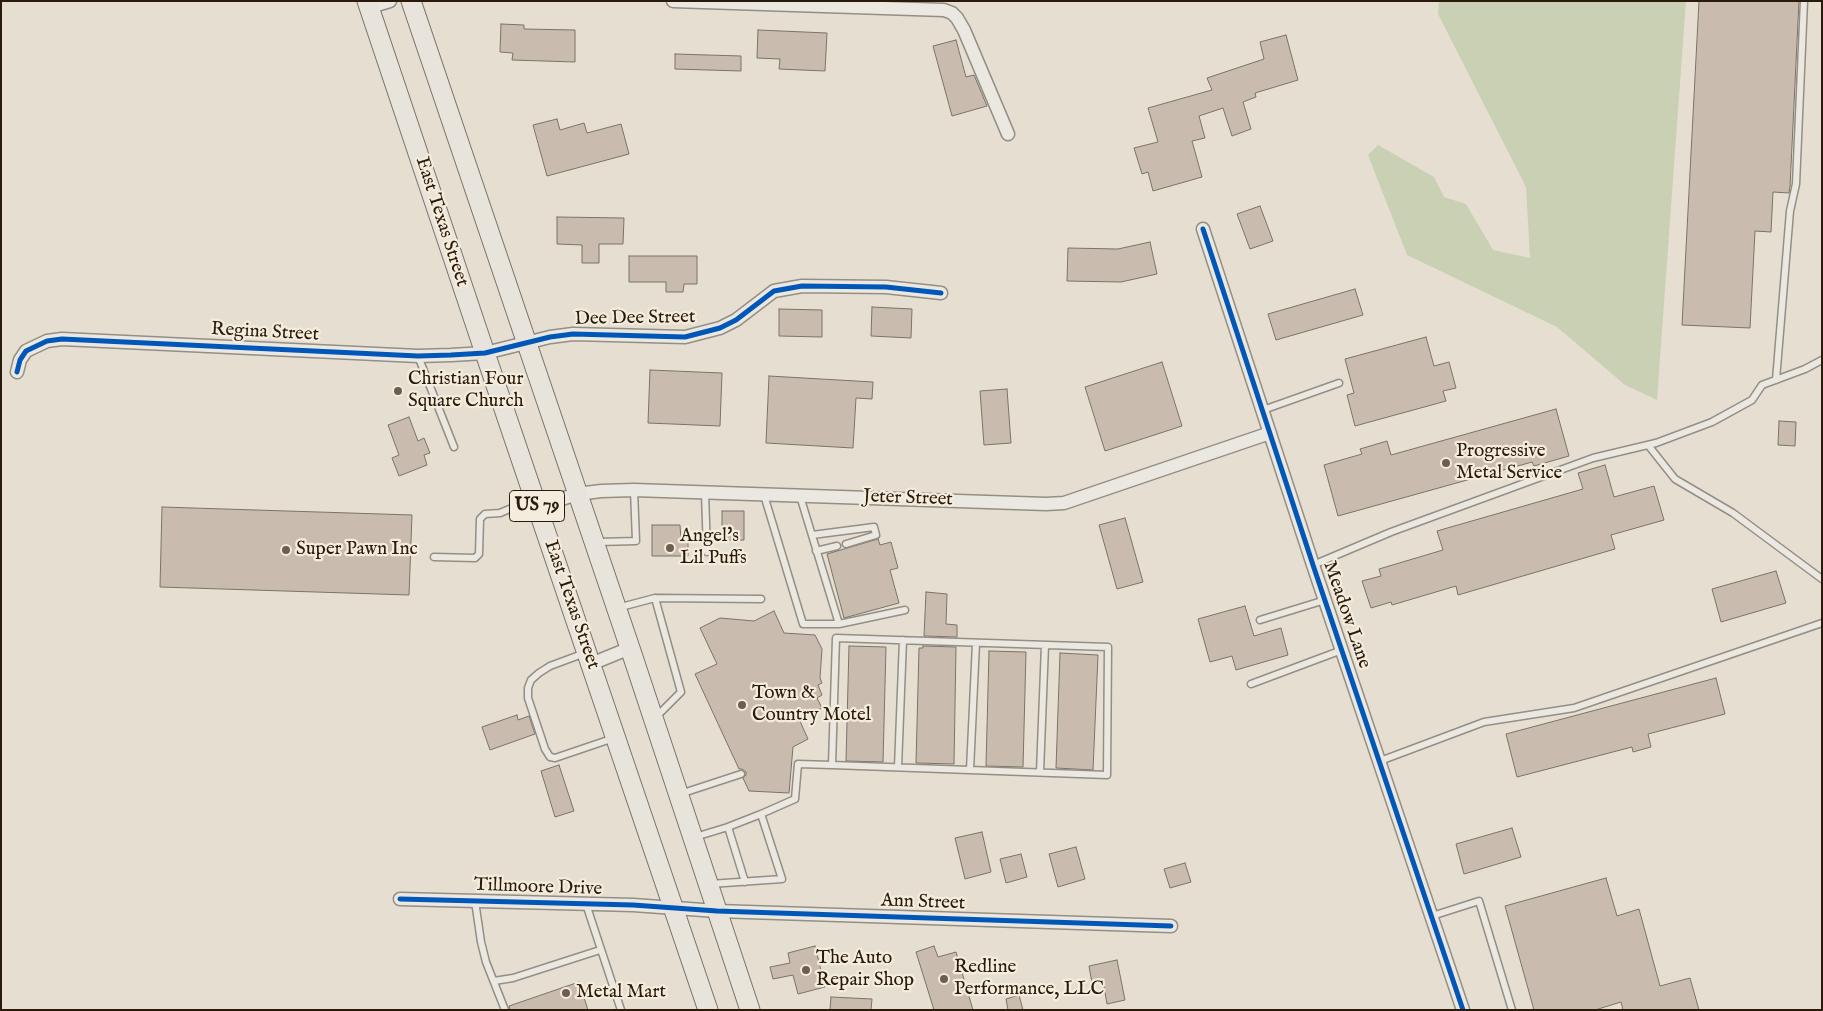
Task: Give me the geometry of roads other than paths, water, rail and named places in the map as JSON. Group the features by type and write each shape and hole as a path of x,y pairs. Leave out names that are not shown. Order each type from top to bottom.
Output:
{"main road":[{"name":"US 79","path":"411,1 654,719 750,1010"},
{"name":"East Texas Street","path":"368,4 708,1010"}],"street":[{"path":"368,4 390,1"},
{"path":"674,1 944,10 952,13 964,30 1008,134"},
{"name":"Meadow Lane","path":"1203,229 1313,565 1463,1010"},
{"name":"Dee Dee Street","path":"527,343 573,334 685,337 704,333 736,320 774,291 802,286 886,287 941,293"},
{"name":"Regina Street","path":"17,372 20,360 26,351 48,341 62,339 418,356 485,353 527,343"},
{"name":"Jeter Street","path":"536,503 601,490 1036,504 1064,503 1270,433"},
{"path":"589,658 630,648"},
{"name":"Tillmoore Drive","path":"400,899 674,908"},
{"name":"Ann Street","path":"674,908 1171,926"}],"lane":[{"path":"1776,380 1790,210 1796,184 1804,1"},
{"path":"418,356 454,447"},
{"path":"1313,565 1391,532 1584,462 1648,445 1712,422 1752,400 1762,385 1822,360"},
{"path":"1263,410 1339,383"},
{"path":"1648,445 1675,479 1733,513 1822,579"},
{"path":"594,542 636,540 634,490"},
{"path":"705,493 707,552"},
{"path":"764,495 803,624 839,624 905,610"},
{"path":"800,496 839,624"},
{"path":"434,557 475,558 478,554 480,519 485,514 500,513 536,503"},
{"path":"812,535 874,527 876,535 846,544"},
{"path":"816,551 837,546"},
{"path":"654,719 681,692 655,598"},
{"path":"616,608 655,598 761,599"},
{"path":"1260,620 1325,600"},
{"path":"1380,761 1484,722 1574,708 1822,623"},
{"path":"693,837 728,827 795,799 795,763 832,765 1107,775 1108,647 836,638 832,765"},
{"path":"898,767 903,640"},
{"path":"970,770 976,643"},
{"path":"1040,772 1045,645"},
{"path":"1251,684 1342,650"},
{"path":"589,658 550,666 539,673 531,680 528,688 528,698 545,749 550,757 555,758 615,738"},
{"path":"679,794 741,774"},
{"path":"708,884 782,879 761,814"},
{"path":"728,827 745,882"},
{"path":"475,901 486,962 505,1010"},
{"path":"1432,916 1479,901 1512,1010"},
{"path":"586,904 620,1010"},
{"path":"494,981 513,978 600,950"}],"place":[{"name":"Christian Four Square Church","path":"398,391"},
{"name":"Progressive Metal Service","path":"1446,463"},
{"name":"Angel's Lil Puffs","path":"670,548"},
{"name":"Super Pawn Inc","path":"286,550"},
{"name":"Town & Country Motel","path":"742,705"},
{"name":"The Auto Repair Shop","path":"806,970"},
{"name":"Redline Performance, LLC","path":"944,979"},
{"name":"Metal Mart","path":"566,993"}]}
